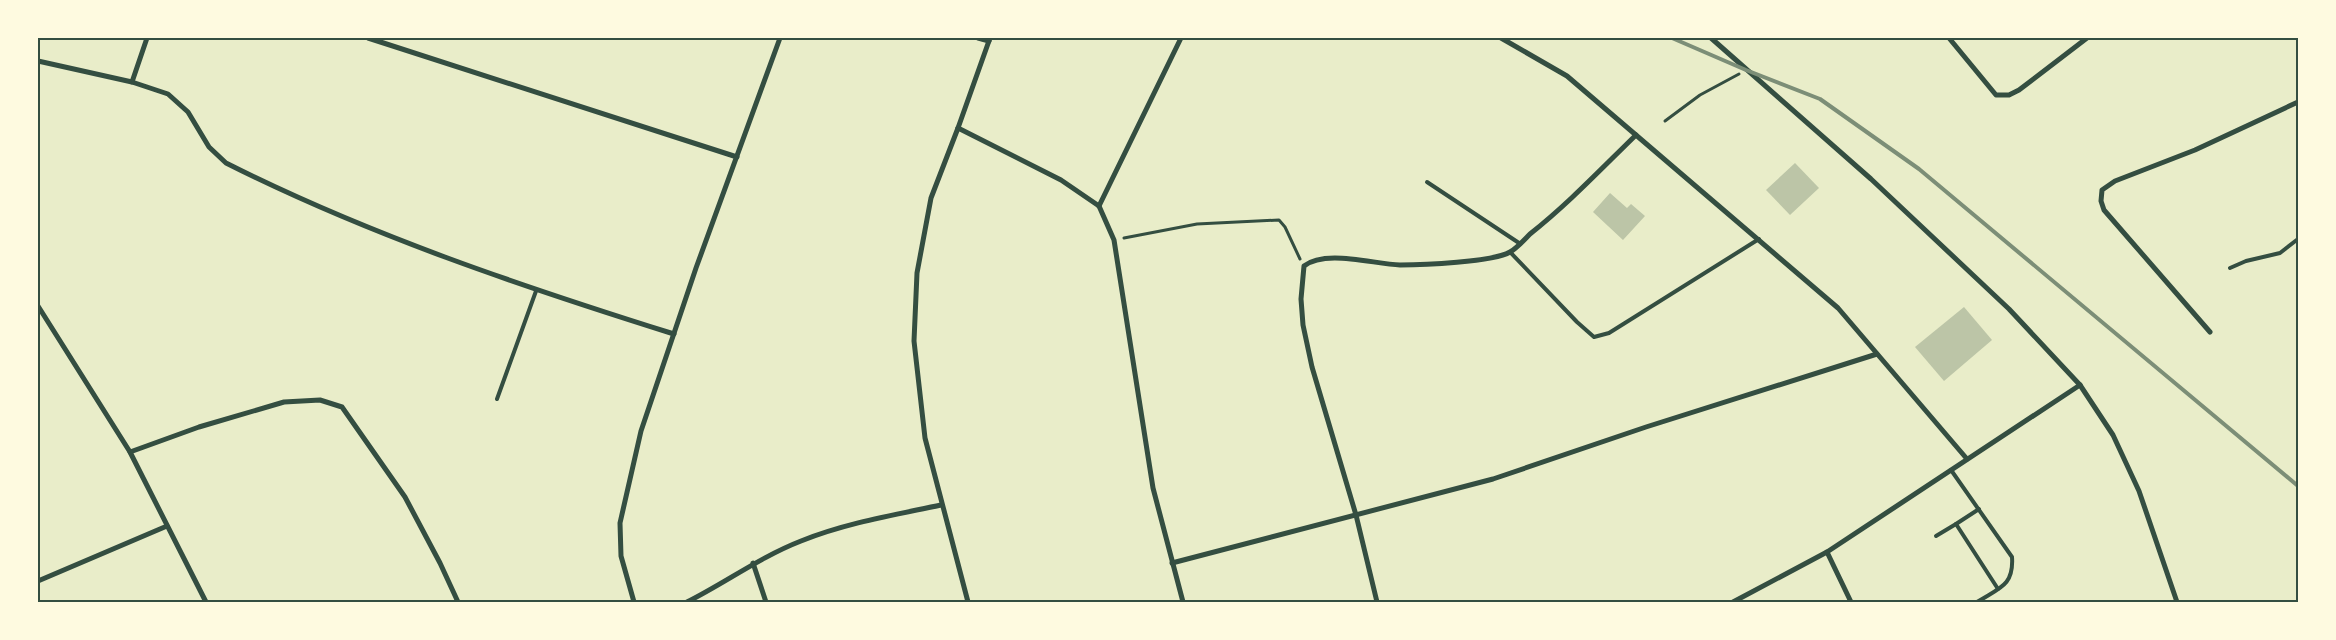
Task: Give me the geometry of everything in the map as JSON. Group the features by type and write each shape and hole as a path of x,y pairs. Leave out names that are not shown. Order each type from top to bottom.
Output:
{"street":[{"path":"132,82 147,38"},
{"path":"368,38 736,157"},
{"path":"634,602 621,556 620,523 641,431 736,157 780,38"},
{"path":"968,602 925,438 914,341 917,273 931,198 990,39 978,38"},
{"path":"1099,206 1181,38"},
{"path":"1501,38 1567,76 1838,308 1967,459"},
{"path":"1711,38 1871,179 2009,309 2080,385 2113,435 2139,491 2177,602"},
{"path":"1949,38 1996,95 2009,96 2087,38"},
{"path":"38,62 132,82 168,94 188,112 209,147 226,163 363,227 536,291 674,334"},
{"path":"2210,332 2104,210 2101,201 2102,190 2115,182 2195,150 2298,102"},
{"path":"958,128 1061,180 1099,206 1114,240 1154,488 1183,602"},
{"path":"1377,602 1356,515 1312,367 1305,334 1301,299 1304,266 1311,260 1327,258 1400,265 1453,262 1494,257 1510,252 1553,216 1636,135"},
{"path":"38,306 130,452 206,602"},
{"path":"1172,563 1493,479 1646,427 1877,354"},
{"path":"1734,602 1827,552 2080,385"},
{"path":"130,452 199,427 284,402 320,400 342,407 405,497 440,563 458,602"},
{"path":"687,602 753,563 802,540 861,522 942,506"},
{"path":"38,581 166,526"},
{"path":"1827,552 1851,602"},
{"path":"753,563 766,602"}],"lane":[{"path":"1427,182 1519,243"},
{"path":"1510,252 1577,322 1594,336 1609,333 1759,239"},
{"path":"2230,268 2246,261 2280,254 2298,239"},
{"path":"497,399 536,291"},
{"path":"1952,470 2012,557 2013,570 2009,582 1977,602"},
{"path":"1936,536 1979,509"},
{"path":"1956,524 1998,589"}],"path":[{"path":"1665,121 1700,95 1746,70"},
{"path":"1114,240 1197,224 1279,220 1285,227 1304,266"}],"building":[{"path":"1795,163 1819,188 1790,215 1766,190"},
{"path":"1610,193 1627,208 1631,204 1645,216 1623,240 1593,212"},
{"path":"1964,307 1992,340 1944,381 1915,347"}],"railway":[{"path":"1672,38 1820,99 1919,169 2298,486"}]}
